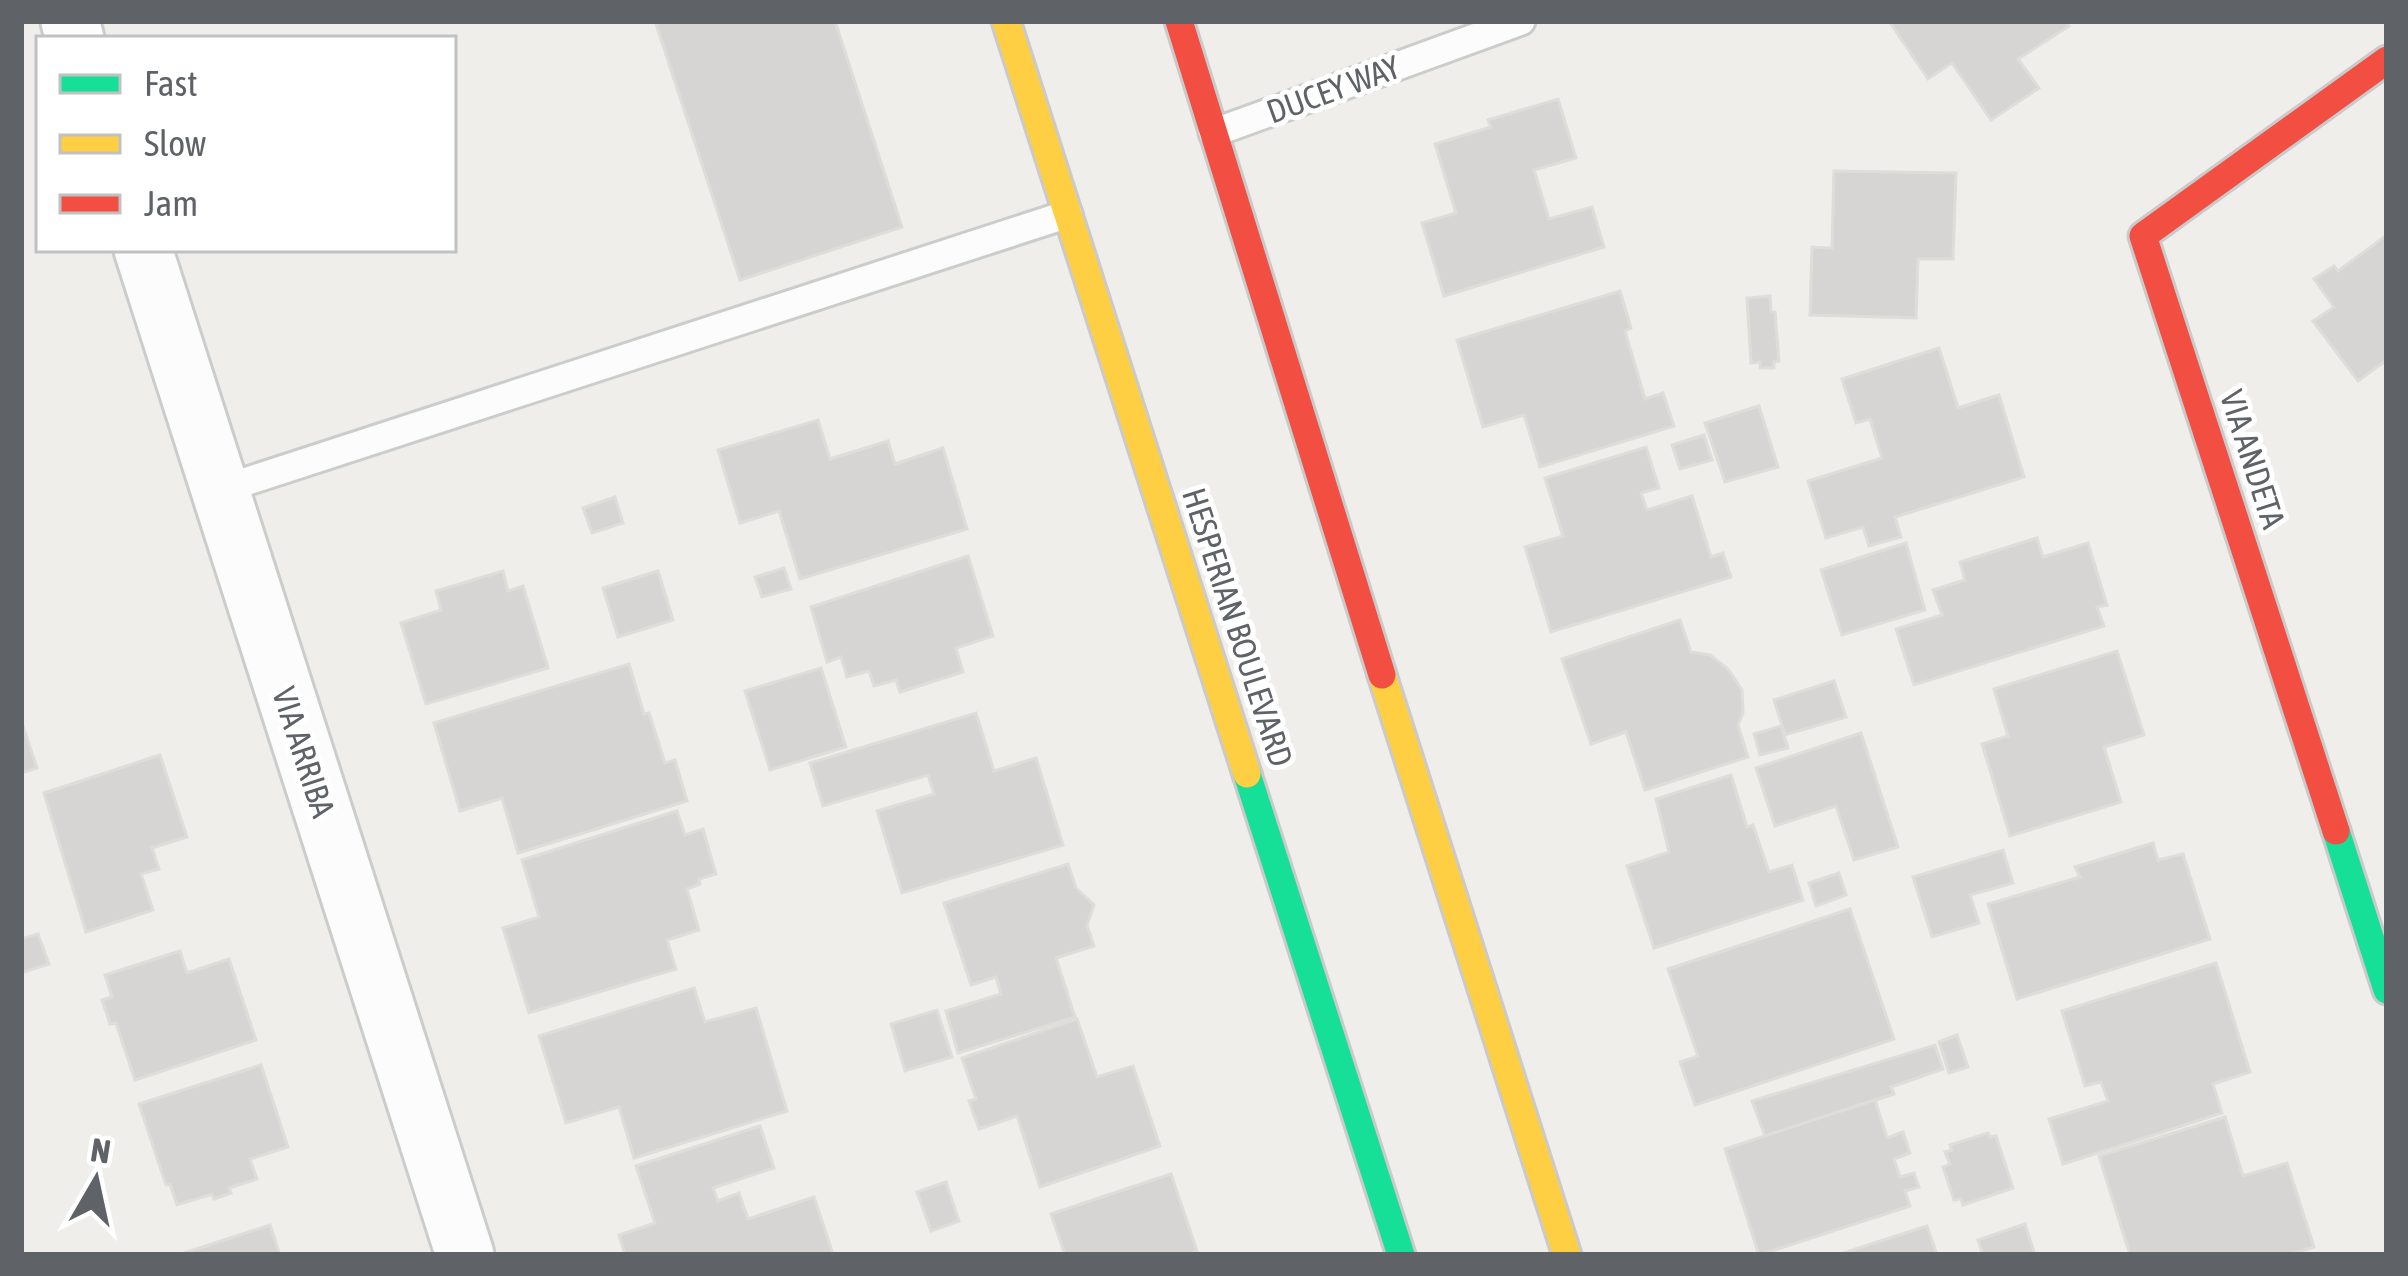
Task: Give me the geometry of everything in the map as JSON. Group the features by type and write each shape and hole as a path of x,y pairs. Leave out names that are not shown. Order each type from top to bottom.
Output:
{"main road":[{"name":"HESPERIAN BOULEVARD","path":"1006,21 1401,1255"},
{"path":"1179,21 1567,1255"},
{"name":"VIA ANDETA","path":"2387,60 2143,236 2387,991"}],"street":[{"name":"VIA ARRIBA","path":"144,252 464,1255"}],"lane":[{"name":"DUCEY WAY","path":"1213,133 1521,21"},
{"path":"220,490 1068,214"}],"building":[{"path":"655,21 835,21 902,227 740,280"},
{"path":"1889,21 2066,21 2069,26 2018,59 2039,88 1991,120 1952,63 1928,79"},
{"path":"1558,99 1576,158 1534,170 1549,219 1592,207 1604,247 1444,296 1422,223 1456,213 1435,144 1491,127 1488,120"},
{"path":"1834,171 1956,173 1953,259 1918,259 1916,318 1810,315 1812,247 1832,248"},
{"path":"2387,235 2387,367 2384,362 2358,381 2313,321 2334,307 2314,279 2334,266 2338,271"},
{"path":"1620,291 1631,328 1625,331 1645,399 1663,393 1674,426 1540,467 1524,415 1483,427 1457,340"},
{"path":"1770,296 1779,361 1774,368 1760,368 1760,362 1751,363 1747,298"},
{"path":"1939,348 1958,408 1999,395 2024,477 1895,517 1901,537 1869,546 1863,527 1826,538 1808,481 1882,458 1870,419 1856,423 1842,379"},
{"path":"1759,406 1778,467 1725,482 1705,423"},
{"path":"818,420 830,459 888,441 895,464 943,448 967,529 800,579 779,511 740,523 718,450"},
{"path":"1704,435 1712,460 1680,469 1672,445"},
{"path":"1646,447 1659,488 1641,493 1647,510 1692,496 1711,557 1723,553 1731,577 1551,632 1525,547 1563,536 1545,478"},
{"path":"615,497 623,523 592,533 583,508"},
{"path":"2037,538 2043,557 2088,543 2107,605 2097,607 2104,626 1914,685 1896,629 1942,615 1933,590 1965,580 1960,562"},
{"path":"1906,543 1925,610 1842,635 1821,570"},
{"path":"968,556 993,636 956,648 963,672 900,692 896,680 874,686 869,671 847,677 841,657 827,662 811,607"},
{"path":"784,568 791,589 762,597 755,577"},
{"path":"503,571 508,591 523,586 548,668 426,704 401,623 441,610 436,591"},
{"path":"658,571 673,620 618,637 603,588"},
{"path":"1680,620 1691,652 1710,655 1728,669 1742,690 1743,713 1738,725 1748,757 1645,790 1626,732 1591,744 1562,659"},
{"path":"2117,651 2144,735 2104,747 2121,802 2010,836 1982,744 2008,736 1994,689"},
{"path":"629,664 644,714 649,713 665,763 675,760 687,801 518,853 502,798 460,811 434,723"},
{"path":"821,668 846,747 770,770 745,691"},
{"path":"1834,681 1846,717 1785,735 1774,700"},
{"path":"976,713 994,771 1036,758 1063,845 902,893 877,811 934,794 928,775 823,806 810,763"},
{"path":"21,720 37,768 21,773"},
{"path":"1781,726 1788,748 1760,755 1754,734"},
{"path":"1861,733 1898,847 1854,860 1836,806 1775,826 1756,768"},
{"path":"160,755 187,837 152,848 159,869 141,874 153,910 86,932 44,793"},
{"path":"1731,775 1747,827 1753,825 1769,872 1792,865 1803,900 1654,948 1627,866 1669,852 1656,799"},
{"path":"677,811 685,835 703,829 716,874 687,889 699,930 667,940 676,969 529,1013 503,928 539,917 522,860"},
{"path":"2153,843 2158,860 2183,854 2210,939 2017,999 1988,904 2080,877 2075,867"},
{"path":"2003,850 2013,883 1970,895 1979,923 1932,937 1913,877"},
{"path":"1068,864 1076,888 1094,905 1087,925 1094,946 1056,958 1075,1017 958,1053 946,1011 1001,994 996,977 971,985 944,903"},
{"path":"1839,873 1846,895 1816,906 1809,883"},
{"path":"1850,909 1894,1039 1695,1105 1680,1062 1698,1056 1668,969"},
{"path":"38,934 49,964 21,973 21,939"},
{"path":"180,951 187,973 229,959 256,1040 135,1080 116,1023 110,1024 102,1000 112,997 105,975"},
{"path":"2216,963 2250,1072 2213,1084 2222,1113 2063,1164 2049,1119 2108,1101 2101,1082 2085,1086 2062,1011"},
{"path":"694,988 705,1022 756,1008 787,1111 634,1158 619,1107 566,1123 539,1036"},
{"path":"937,1010 952,1057 905,1071 891,1024"},
{"path":"1077,1019 1097,1077 1133,1066 1160,1146 1040,1187 1017,1116 979,1129 969,1101 976,1099 962,1058"},
{"path":"1957,1035 1968,1067 1949,1073 1939,1042"},
{"path":"1935,1045 1943,1069 1891,1087 1894,1094 1765,1136 1752,1101"},
{"path":"261,1065 288,1147 250,1159 257,1179 229,1188 231,1193 177,1205 139,1104"},
{"path":"1875,1100 1887,1138 1903,1132 1910,1153 1894,1159 1900,1177 1914,1173 1919,1187 1905,1191 1910,1206 1759,1255 1725,1149"},
{"path":"2225,1117 2243,1176 2287,1163 2314,1247 2288,1255 2130,1255 2099,1156"},
{"path":"760,1126 774,1168 713,1188 718,1201 739,1193 748,1219 814,1197 833,1254 625,1255 619,1235 655,1223 636,1166"},
{"path":"1988,1133 1996,1136 2013,1188 1963,1205 1961,1199 1954,1200 1943,1167 1950,1164 1945,1152 1952,1150 1950,1145"},
{"path":"1171,1174 1197,1251 1186,1255 1065,1255 1051,1214"},
{"path":"946,1182 959,1221 931,1231 917,1192"},
{"path":"2025,1224 2035,1255 1983,1255 1978,1240"},
{"path":"270,1225 280,1255 178,1255"},
{"path":"1927,1226 1937,1255 1837,1255"}],"traffic: fast":[{"path":"1247,774 1401,1255"},
{"path":"2336,831 2387,990"}],"traffic: slow":[{"path":"1006,21 1247,774"},
{"path":"1382,675 1567,1255"}],"traffic: jam":[{"path":"1179,21 1382,675"},
{"path":"2336,831 2143,236 2387,60"}]}
